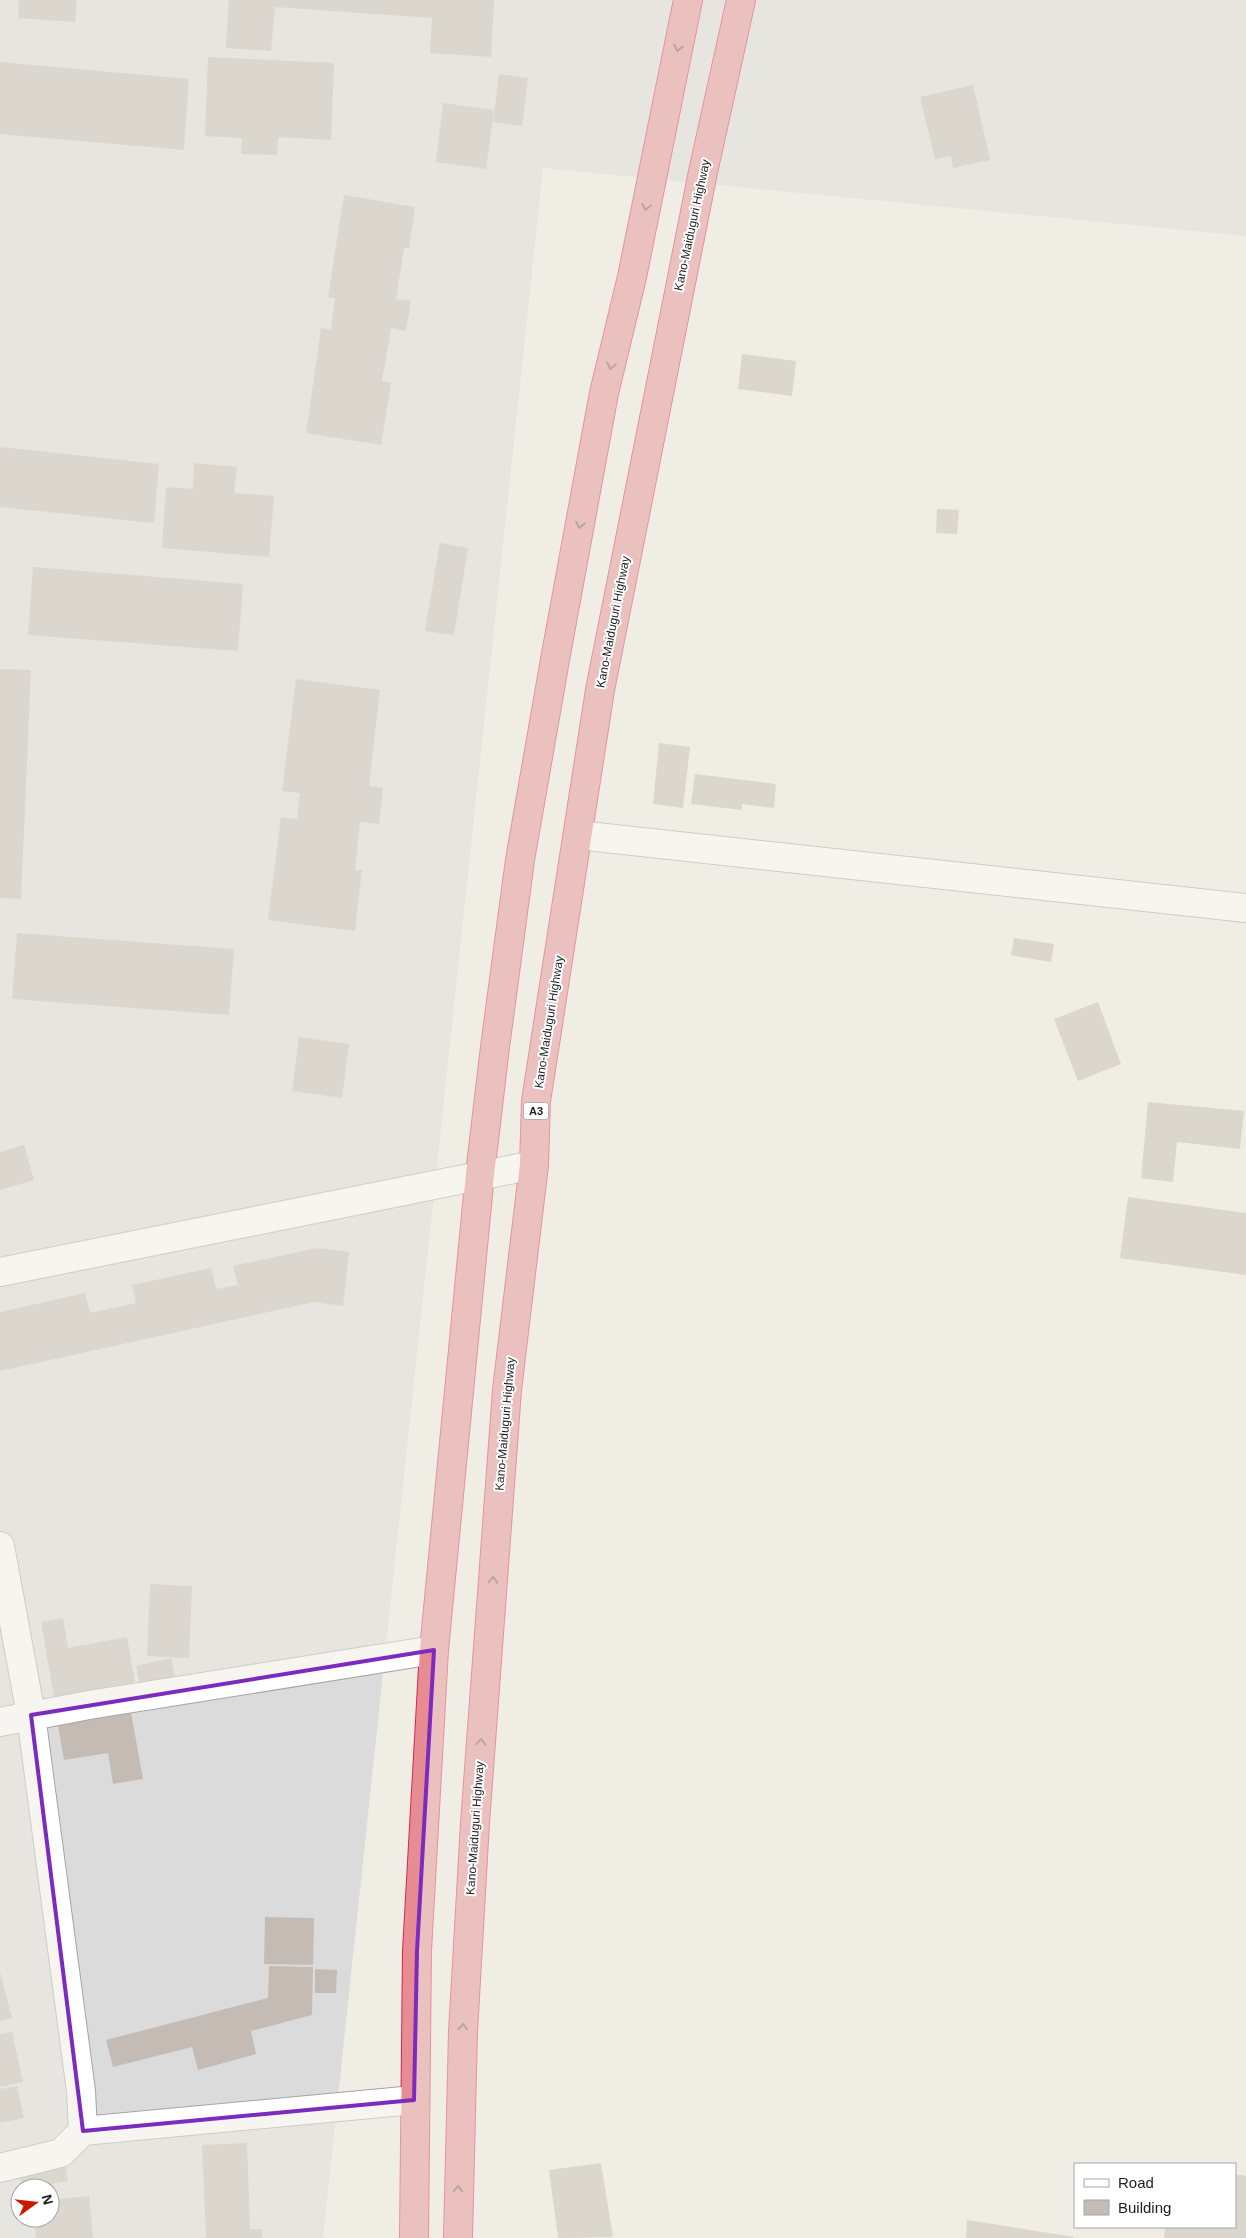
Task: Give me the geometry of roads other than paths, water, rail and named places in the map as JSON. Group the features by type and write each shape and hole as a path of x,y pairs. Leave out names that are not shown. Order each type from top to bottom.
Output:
{"highway":[{"path":"414,2238 417,1950 434,1650 480,1174 520,860 556,654 604,393 632,277 688,0"},
{"name":"Kano-Maiduguri Highway","path":"458,2238 463,2032 475,1823 507,1390 534,1165 536,1102 600,690 701,182 741,0"}],"street":[{"path":"578,835 1246,908"},
{"path":"0,1272 480,1174 534,1165"},
{"path":"0,1546 31,1715 81,2091 84,2131"},
{"path":"0,1722 31,1715 434,1650"},
{"path":"0,2168 61,2153 84,2131 414,2100"}]}
